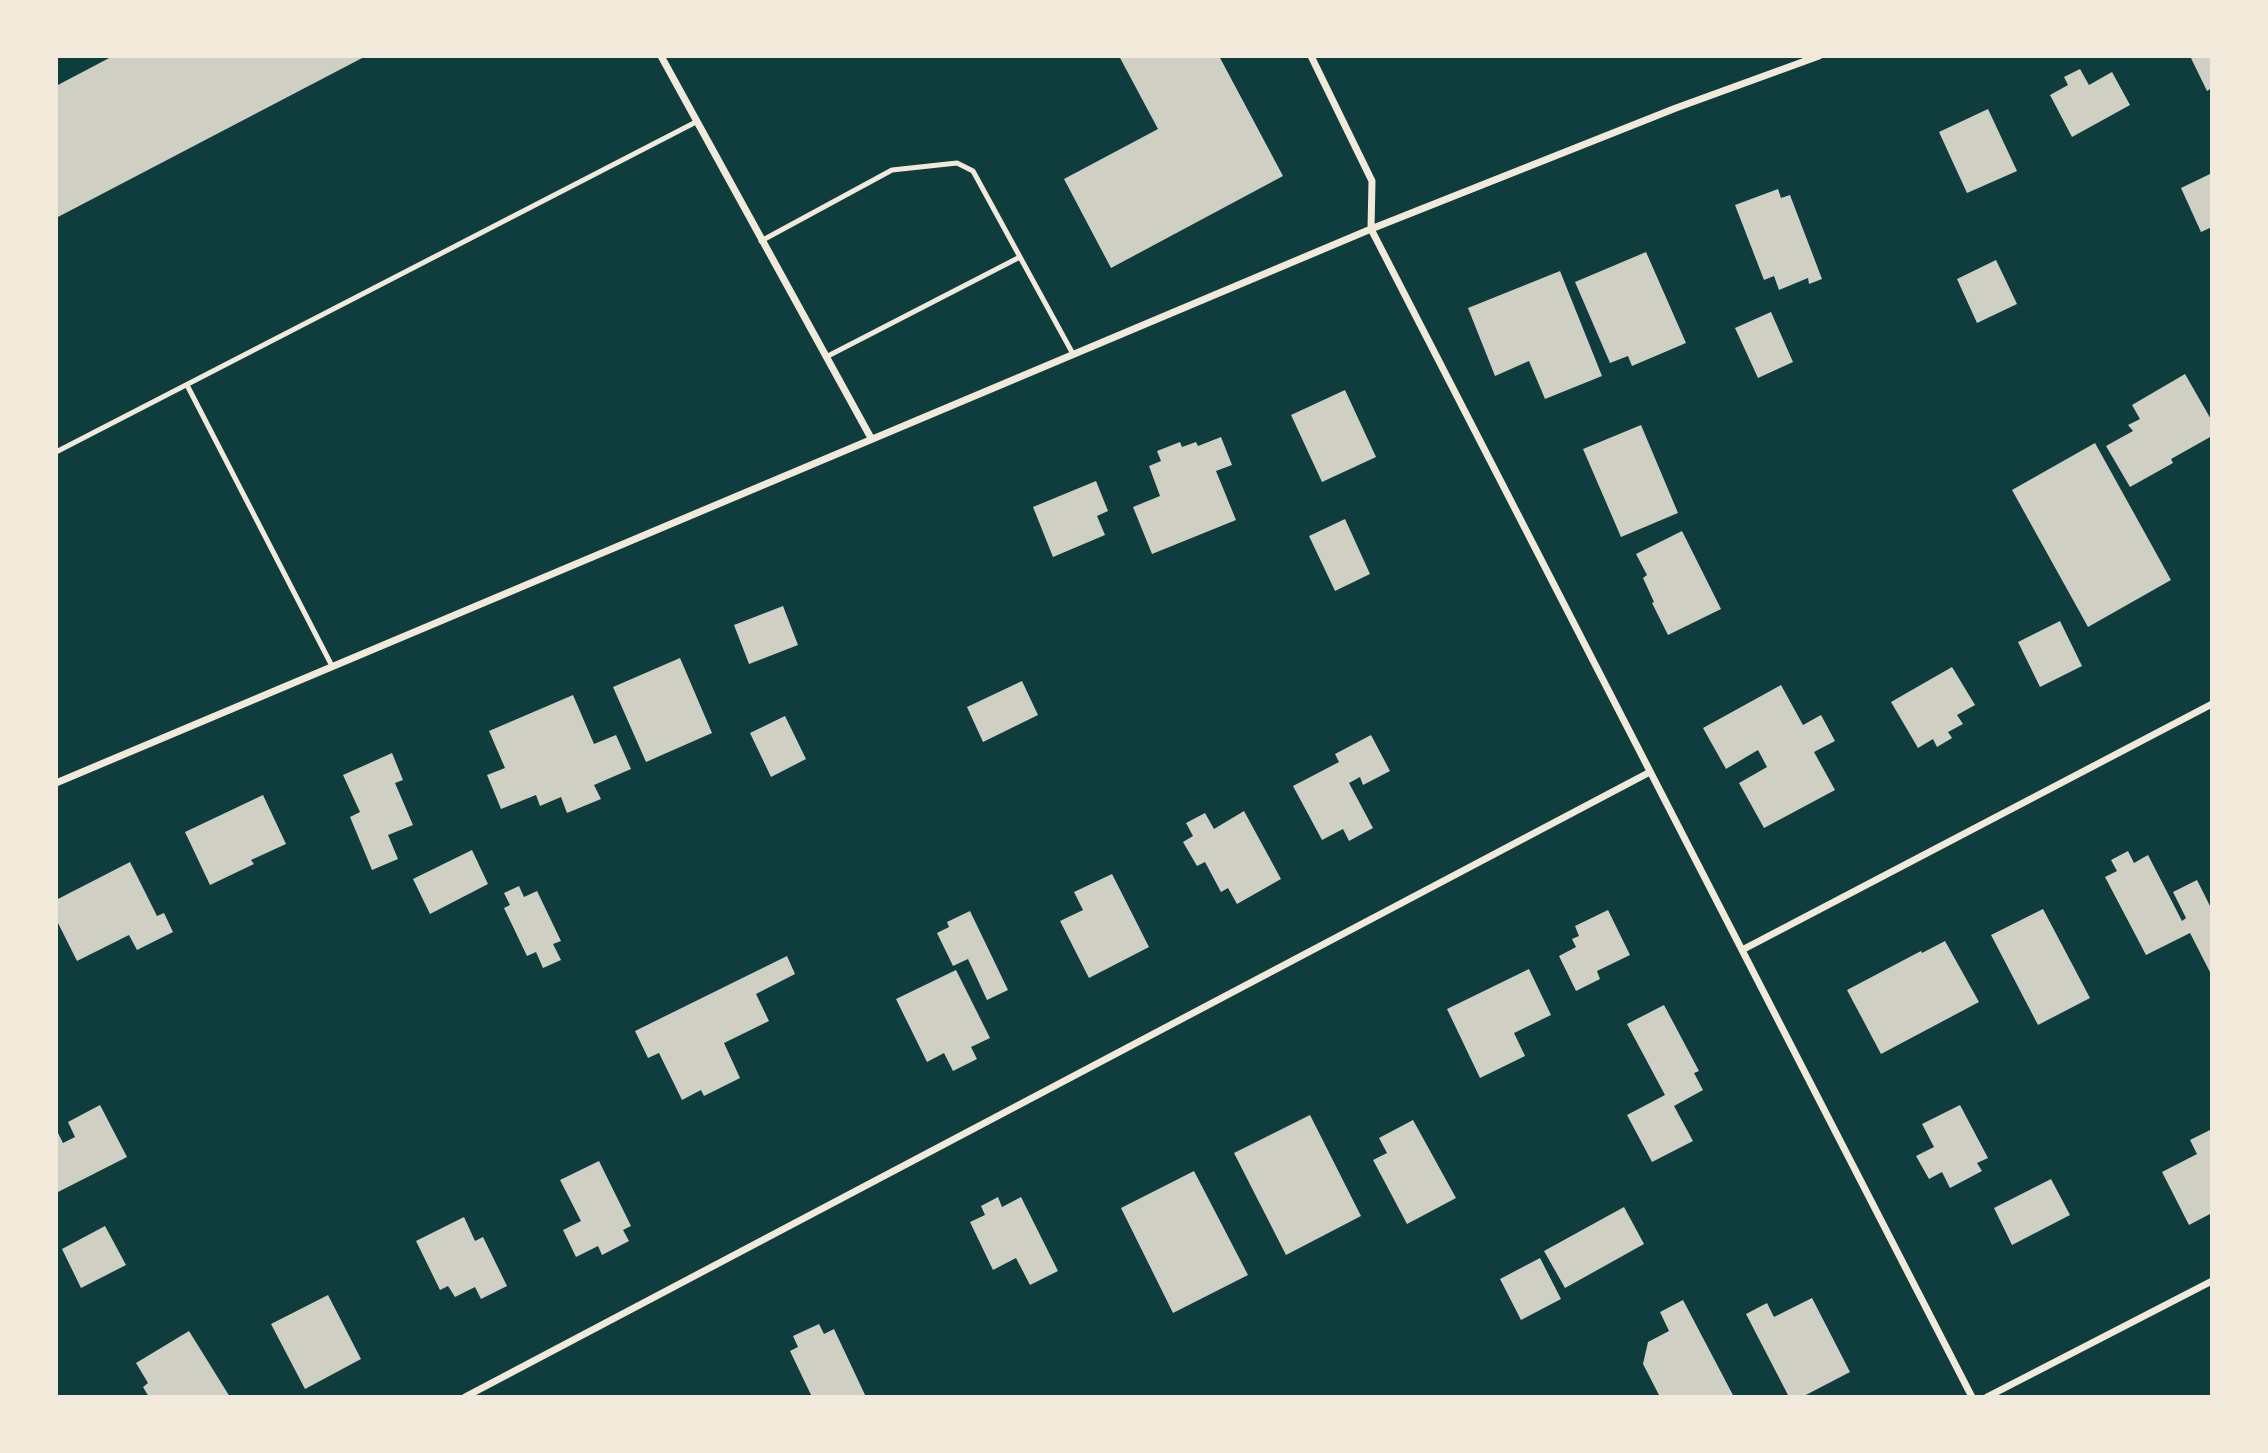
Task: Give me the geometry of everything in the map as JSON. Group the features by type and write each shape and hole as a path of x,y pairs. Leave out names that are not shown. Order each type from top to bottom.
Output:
{"street":[{"path":"661,56 871,438"},
{"path":"1311,56 1372,181 1371,229 1972,1397"},
{"path":"56,783 1371,229 1664,113 1819,56"},
{"path":"1742,950 2212,704"},
{"path":"465,1397 1650,772"},
{"path":"1987,1397 2212,1281"}],"lane":[{"path":"56,452 696,122"},
{"path":"761,241 892,170 957,163 973,171 1073,354"},
{"path":"826,357 1020,257"},
{"path":"187,385 332,666"}],"building":[{"path":"113,56 366,56 56,218 56,86"},
{"path":"1119,56 1219,56 1283,176 1111,268 1064,179 1158,129"},
{"path":"2190,56 2212,56 2212,88 2207,91"},
{"path":"2080,69 2089,85 2112,72 2130,105 2072,137 2050,95 2068,85 2064,77"},
{"path":"1988,109 2017,171 1967,193 1939,132"},
{"path":"2212,173 2212,227 2201,232 2181,188"},
{"path":"1778,189 1781,198 1790,195 1822,279 1809,284 1808,278 1779,290 1774,276 1764,280 1735,205"},
{"path":"1646,252 1686,343 1632,366 1628,356 1610,363 1575,282"},
{"path":"1996,260 2017,304 1977,323 1957,279"},
{"path":"1560,271 1602,376 1545,399 1529,361 1495,376 1468,308"},
{"path":"1771,312 1793,362 1758,378 1735,328"},
{"path":"2185,374 2212,421 2212,436 2171,459 2173,463 2130,487 2106,446 2133,431 2128,425 2140,419 2132,405"},
{"path":"1345,390 1376,457 1322,482 1291,415"},
{"path":"1641,425 1678,513 1621,537 1583,449"},
{"path":"1221,437 1232,465 1216,471 1236,520 1152,554 1133,507 1160,496 1149,466 1161,461 1157,451 1180,442 1182,447 1196,442 1198,446"},
{"path":"2095,443 2171,580 2088,627 2012,490"},
{"path":"1096,481 1108,511 1097,516 1105,535 1053,557 1033,507"},
{"path":"1345,519 1370,574 1335,591 1309,536"},
{"path":"1682,531 1721,609 1668,635 1652,603 1654,602 1643,578 1647,575 1636,554"},
{"path":"783,606 798,645 749,664 734,625"},
{"path":"2060,621 2082,666 2040,687 2018,642"},
{"path":"680,658 712,733 646,762 613,687"},
{"path":"1952,667 1975,705 1957,715 1963,724 1948,732 1952,738 1937,747 1933,739 1918,748 1891,702"},
{"path":"1022,681 1038,715 983,742 967,707"},
{"path":"1781,685 1803,725 1821,715 1835,741 1814,752 1835,790 1764,828 1739,783 1767,767 1758,750 1726,769 1703,728"},
{"path":"573,695 594,744 616,735 631,769 594,785 601,799 567,813 561,797 540,806 536,795 501,809 487,775 505,768 489,731"},
{"path":"785,716 806,759 771,777 750,733"},
{"path":"1371,735 1390,771 1363,785 1360,777 1349,783 1373,828 1349,841 1343,829 1322,840 1293,786 1339,762 1335,754"},
{"path":"392,753 403,780 395,783 413,825 388,835 398,859 372,870 350,817 360,812 343,775"},
{"path":"263,795 286,844 251,860 254,864 210,885 185,832"},
{"path":"1244,811 1281,879 1237,904 1228,888 1221,892 1205,862 1197,866 1183,842 1193,836 1186,823 1205,813 1214,829"},
{"path":"472,850 488,884 430,914 413,879"},
{"path":"2128,851 2134,863 2148,855 2182,921 2186,918 2173,892 2197,880 2212,910 2212,976 2190,933 2146,955 2105,877 2117,871 2111,860"},
{"path":"130,862 157,916 164,913 173,932 137,950 129,935 77,961 56,919 56,900"},
{"path":"1112,874 1149,947 1089,978 1060,921 1083,910 1074,892"},
{"path":"519,886 524,897 537,891 561,941 553,944 561,960 543,968 536,952 527,956 504,908 510,905 504,893"},
{"path":"2043,909 2090,998 2038,1025 1991,935"},
{"path":"1608,910 1630,955 1597,971 1600,979 1576,991 1559,956 1576,947 1572,939 1579,936 1575,926"},
{"path":"970,911 1008,990 987,1000 968,959 953,966 937,933 949,927 947,922"},
{"path":"1945,941 1979,1002 1881,1054 1847,990"},
{"path":"787,956 795,974 756,994 769,1021 724,1043 740,1078 704,1096 701,1090 682,1100 659,1053 648,1058 635,1031"},
{"path":"1529,969 1551,1015 1514,1033 1525,1056 1480,1078 1447,1009"},
{"path":"956,970 990,1038 971,1047 977,1059 953,1071 944,1053 927,1062 896,999"},
{"path":"1664,1005 1699,1071 1694,1073 1703,1090 1674,1106 1693,1141 1652,1162 1627,1115 1665,1095 1627,1024"},
{"path":"100,1105 127,1157 56,1193 56,1129 63,1143 75,1137 68,1122"},
{"path":"1960,1105 1988,1158 1977,1163 1982,1171 1950,1188 1942,1172 1929,1179 1916,1156 1934,1147 1922,1124"},
{"path":"1310,1115 1361,1216 1286,1255 1234,1153"},
{"path":"1413,1120 1456,1198 1407,1224 1373,1160 1387,1153 1379,1138"},
{"path":"2212,1129 2212,1213 2189,1225 2162,1172 2197,1154 2190,1140"},
{"path":"599,1161 631,1226 623,1230 629,1241 602,1255 598,1246 576,1257 563,1230 581,1221 560,1180"},
{"path":"1194,1171 1248,1275 1173,1313 1121,1208"},
{"path":"2051,1179 2070,1215 2012,1245 1994,1208"},
{"path":"998,1197 1002,1207 1021,1197 1058,1271 1030,1285 1016,1258 993,1270 970,1222 985,1215 981,1206"},
{"path":"1624,1207 1644,1244 1565,1288 1544,1251"},
{"path":"464,1217 475,1241 483,1237 507,1286 481,1299 475,1287 455,1297 448,1286 440,1290 416,1241"},
{"path":"105,1226 126,1265 81,1288 62,1249"},
{"path":"1540,1258 1561,1299 1521,1320 1500,1279"},
{"path":"328,1295 361,1359 305,1389 271,1324"},
{"path":"1812,1298 1850,1372 1802,1397 1789,1397 1746,1314 1767,1303 1774,1317"},
{"path":"1683,1300 1734,1397 1660,1397 1643,1364 1648,1342 1669,1331 1660,1312"},
{"path":"819,1324 824,1334 834,1329 866,1397 812,1397 790,1351 798,1347 793,1336"},
{"path":"189,1331 230,1397 149,1397 143,1387 148,1383 136,1363"}]}
